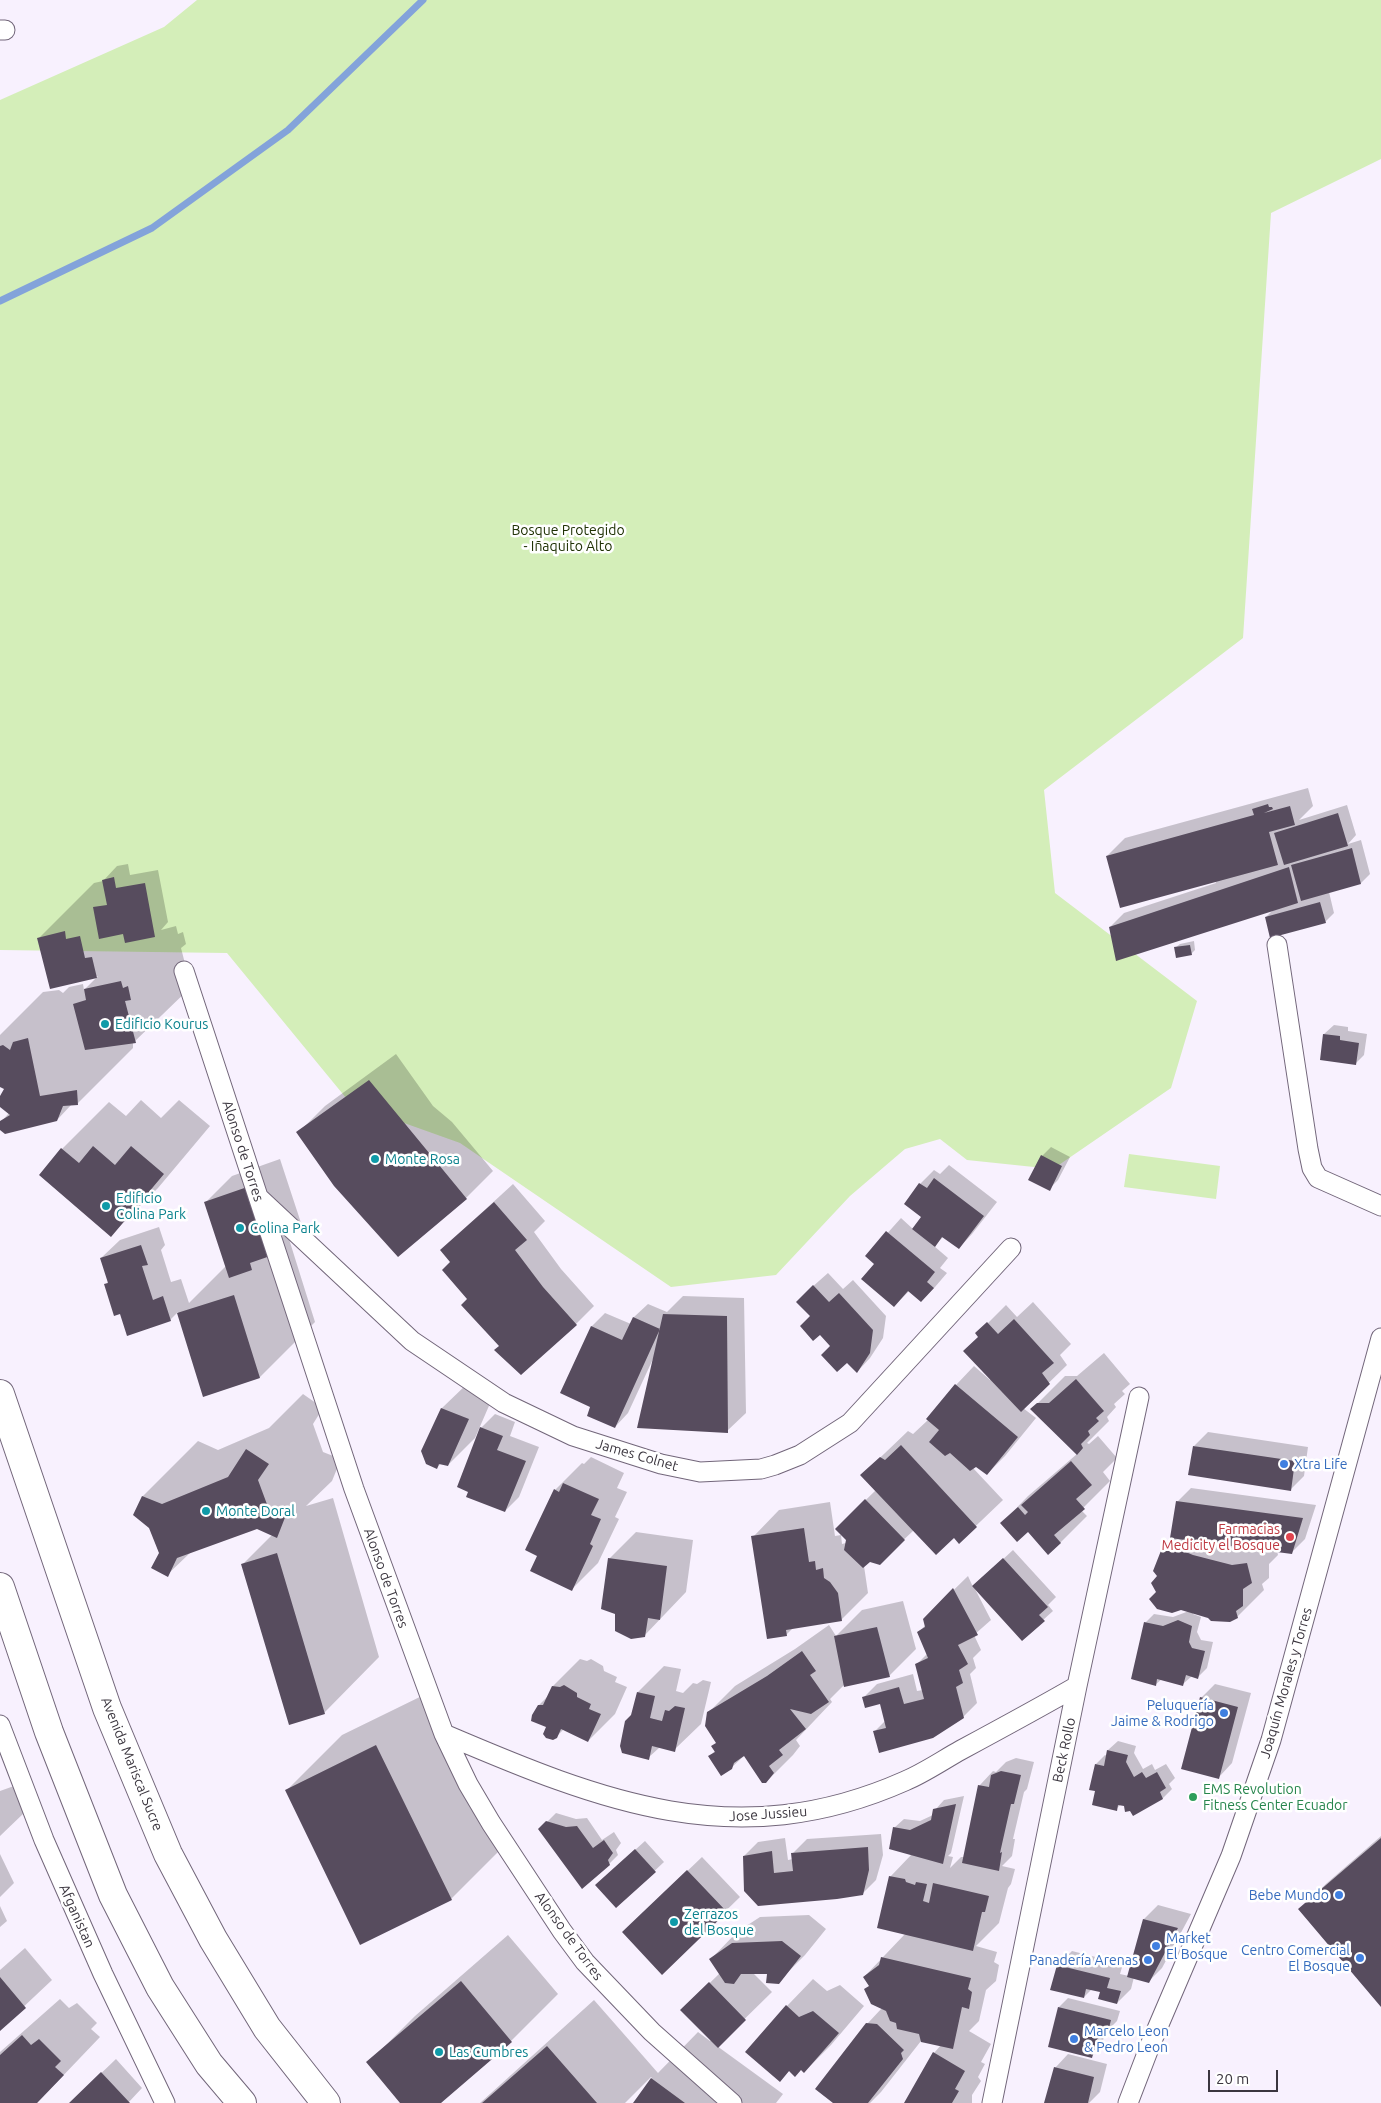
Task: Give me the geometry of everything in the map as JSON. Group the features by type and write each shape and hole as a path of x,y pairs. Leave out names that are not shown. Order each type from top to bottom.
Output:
{"main road":[{"name":"Avenida Mariscal Sucre","path":"0,1394 108,1708 168,1854 213,1939 267,2028 326,2103"},
{"path":"0,1587 49,1732 113,1895 160,1987 209,2064 242,2103"}],"street":[{"path":"1277,945 1312,1168 1318,1178 1381,1206"},
{"name":"Alonso de Torres","path":"184,971 354,1489 444,1734 468,1784 491,1823 584,1962 652,2032 732,2103"},
{"name":"James Colnet","path":"257,1196 412,1341 504,1403 573,1436 661,1464 700,1472 761,1469 775,1466 800,1456 850,1423 1011,1248"},
{"name":"Joaquín Morales y Torres","path":"1128,2103 1151,2043 1231,1856 1271,1740 1381,1338"},
{"name":"Beck Rollo","path":"992,2103 1077,1686 1139,1397"},
{"name":"Jose Jussieu","path":"444,1734 525,1769 610,1798 663,1811 707,1817 760,1816 824,1809 906,1781 1077,1686"},
{"name":"Afganistan","path":"0,1725 44,1840 103,1974 165,2103"}],"green space":[{"name":"Bosque Protegido - Iñaquito Alto","path":"197,0 1381,0 1381,159 1271,213 1243,638 1044,790 1055,893 1197,1001 1171,1088 1053,1169 967,1160 940,1139 905,1149 850,1196 776,1275 671,1287 460,1143 351,1104 227,953 0,950 0,100 164,27"},
{"path":"1129,1154 1220,1166 1216,1199 1124,1187"}],"building":[{"path":"1268,804 1273,809 1264,813 1290,806 1295,825 1269,832 1278,865 1120,908 1106,856 1254,815 1252,809"},
{"path":"1338,813 1348,846 1284,865 1274,833"},
{"path":"1352,848 1361,884 1301,901 1291,865"},
{"path":"1289,867 1298,903 1116,961 1109,927"},
{"path":"114,877 116,888 145,883 155,937 125,943 123,934 99,939 93,907 107,905 102,880"},
{"path":"1320,902 1326,923 1270,938 1265,917"},
{"path":"65,931 66,939 80,936 85,958 92,957 97,978 50,989 37,938"},
{"path":"1190,945 1192,955 1176,958 1174,947"},
{"name":"Edificio Kourus","path":"121,981 123,988 128,986 131,1000 125,1001 136,1043 85,1050 73,1004 86,1000 84,989"},
{"path":"1323,1034 1340,1036 1340,1040 1359,1043 1356,1065 1320,1060"},
{"path":"28,1038 40,1096 77,1090 78,1105 63,1106 57,1121 5,1134 0,1130 0,1121 10,1115 0,1107 0,1096 4,1089 0,1087 0,1046 3,1045 10,1050 13,1042"},
{"name":"Monte Rosa","path":"369,1080 467,1199 398,1257 334,1186 296,1132"},
{"name":"Edificio Colina Park","path":"93,1146 115,1165 131,1146 164,1174 111,1237 39,1175 61,1148 79,1163"},
{"path":"1041,1155 1062,1166 1050,1191 1028,1180"},
{"path":"934,1178 984,1216 959,1249 942,1237 935,1247 912,1229 921,1217 904,1204 919,1183 927,1188"},
{"name":"Colina Park","path":"253,1185 276,1254 250,1263 252,1270 229,1278 204,1202"},
{"path":"494,1202 527,1240 515,1250 543,1287 577,1325 521,1375 494,1350 499,1346 461,1305 467,1299 442,1270 450,1262 440,1250"},
{"path":"886,1231 935,1272 927,1282 934,1288 921,1302 908,1291 894,1307 861,1279 874,1264 865,1256"},
{"path":"141,1245 148,1265 142,1266 153,1300 163,1296 171,1321 127,1336 120,1314 114,1316 104,1284 108,1283 100,1258"},
{"path":"813,1285 829,1302 839,1293 873,1330 870,1353 857,1373 847,1363 837,1372 821,1355 830,1346 820,1335 813,1341 800,1326 810,1316 796,1302"},
{"path":"234,1295 260,1378 203,1397 177,1313"},
{"path":"663,1314 727,1316 728,1433 637,1428"},
{"path":"633,1317 660,1329 615,1428 587,1416 590,1407 560,1393 591,1326 622,1340"},
{"path":"1014,1319 1054,1363 1042,1373 1050,1384 1021,1412 963,1351 978,1337 975,1333 987,1322 998,1334"},
{"path":"1076,1379 1104,1411 1096,1418 1099,1421 1088,1431 1090,1435 1081,1444 1083,1448 1077,1455 1030,1409 1037,1403 1049,1403"},
{"path":"955,1384 1018,1437 987,1475 976,1467 970,1471 950,1453 945,1456 929,1442 939,1430 926,1419"},
{"path":"441,1408 469,1419 448,1466 439,1464 437,1469 426,1464 421,1451"},
{"path":"480,1427 503,1436 497,1450 526,1461 505,1512 466,1497 468,1492 457,1487"},
{"path":"901,1445 977,1527 959,1544 954,1538 936,1555 860,1475 880,1457 885,1460"},
{"path":"1193,1446 1295,1461 1291,1491 1188,1475"},
{"name":"Monte Doral","path":"246,1449 269,1464 258,1480 268,1507 286,1515 277,1538 257,1529 177,1558 168,1577 151,1568 159,1553 149,1528 133,1515 142,1496 162,1504 228,1477"},
{"path":"1071,1461 1092,1485 1076,1499 1085,1509 1054,1535 1061,1543 1048,1555 1028,1532 1017,1542 1000,1523 1018,1507 1025,1515 1028,1512 1021,1505"},
{"path":"563,1483 599,1499 591,1515 601,1519 590,1544 593,1546 572,1591 530,1571 537,1556 525,1550 554,1489 559,1492"},
{"path":"865,1499 905,1540 880,1565 870,1562 863,1568 844,1550 846,1540 835,1529"},
{"path":"1176,1501 1303,1518 1292,1554 1170,1538"},
{"path":"804,1528 809,1562 815,1561 816,1570 823,1568 824,1578 830,1582 838,1593 842,1621 786,1630 787,1636 767,1639 751,1536"},
{"path":"1164,1543 1193,1555 1232,1565 1247,1563 1252,1583 1243,1589 1243,1606 1236,1611 1238,1618 1230,1622 1211,1621 1208,1618 1181,1610 1172,1613 1157,1609 1149,1599 1156,1592 1151,1583 1157,1576 1153,1571"},
{"path":"277,1553 325,1714 289,1725 241,1564"},
{"path":"608,1558 667,1566 660,1620 648,1618 645,1637 631,1639 615,1631 615,1614 601,1609"},
{"path":"1003,1558 1048,1607 1039,1615 1045,1621 1022,1641 972,1586"},
{"path":"953,1588 978,1635 958,1645 968,1664 959,1670 963,1683 956,1687 964,1718 933,1738 879,1753 873,1731 886,1728 880,1704 865,1708 862,1697 899,1687 904,1704 924,1699 915,1664 928,1658 917,1632 925,1627 923,1619"},
{"path":"1178,1620 1192,1626 1189,1642 1192,1648 1205,1651 1198,1679 1186,1675 1183,1686 1157,1679 1156,1686 1131,1679 1144,1622 1163,1626"},
{"path":"877,1627 890,1677 844,1687 834,1636"},
{"path":"802,1651 816,1671 810,1675 829,1702 811,1714 790,1709 806,1729 779,1750 783,1755 769,1766 774,1773 766,1783 762,1783 744,1756 734,1763 732,1769 721,1776 708,1756 715,1752 711,1746 716,1743 705,1726 707,1712 767,1676"},
{"path":"564,1685 577,1693 577,1697 591,1704 589,1709 601,1714 588,1742 561,1729 557,1738 553,1740 546,1738 543,1734 546,1727 531,1721 538,1705 543,1705 552,1686 560,1687"},
{"path":"637,1692 655,1696 650,1718 662,1721 665,1710 669,1711 675,1706 685,1708 675,1752 652,1746 649,1760 622,1753 620,1746 625,1721 631,1715"},
{"path":"1200,1697 1238,1707 1219,1779 1181,1769"},
{"path":"376,1745 452,1900 360,1945 285,1790"},
{"path":"1107,1750 1128,1755 1126,1762 1134,1777 1142,1772 1146,1778 1157,1772 1166,1788 1160,1792 1163,1799 1133,1816 1130,1811 1125,1812 1124,1806 1118,1805 1117,1811 1092,1805 1095,1791 1089,1790 1095,1764 1104,1766"},
{"path":"1001,1771 1021,1775 1014,1804 1011,1804 1000,1853 1002,1852 999,1871 962,1863 978,1785 989,1787 991,1775"},
{"path":"956,1804 943,1864 889,1849 893,1827 910,1830 931,1820 933,1809"},
{"path":"546,1821 566,1827 577,1826 593,1848 604,1840 613,1853 608,1860 610,1865 582,1889 538,1829"},
{"name":"Centro Comercial El Bosque","path":"1381,1838 1381,2007 1298,1909"},
{"path":"868,1847 869,1870 863,1895 758,1906 744,1891 743,1856 772,1851 774,1873 793,1871 791,1853"},
{"path":"635,1849 656,1872 616,1908 595,1885"},
{"name":"Zerrazos del Bosque","path":"687,1870 727,1912 662,1975 622,1932"},
{"path":"889,1876 905,1879 906,1882 915,1885 916,1882 927,1884 923,1901 929,1903 933,1883 989,1896 985,1912 982,1912 973,1951 877,1928"},
{"path":"1143,1919 1178,1928 1149,1983 1127,1977"},
{"path":"782,1941 801,1956 779,1984 766,1983 767,1974 741,1974 734,1984 725,1983 709,1959 732,1943"},
{"path":"881,1957 971,1978 968,1989 972,1992 969,2009 962,2007 953,2049 921,2042 919,2034 897,2029 896,2023 890,2021 886,2011 871,2004 864,1989 869,1986 863,1977 879,1965"},
{"path":"1057,1965 1110,1978 1107,1988 1121,1991 1117,2004 1098,1999 1100,1992 1086,1989 1084,1998 1050,1990"},
{"path":"0,1977 26,2008 0,2031"},
{"name":"Las Cumbres","path":"461,1981 512,2042 441,2103 400,2103 366,2062"},
{"path":"709,1982 746,2020 718,2048 680,2010"},
{"path":"786,2005 799,2017 813,2011 839,2033 804,2073 801,2070 795,2077 789,2071 780,2082 745,2052"},
{"name":"Marcelo Leon & Pedro Leon","path":"1058,2007 1111,2020 1108,2032 1100,2029 1092,2058 1048,2047"},
{"path":"866,2023 877,2024 904,2050 901,2053 903,2059 868,2103 833,2103 815,2089"},
{"path":"22,2035 31,2045 39,2039 61,2061 55,2067 64,2075 37,2103 0,2103 0,2055"},
{"path":"547,2046 597,2103 482,2103"},
{"path":"933,2052 965,2071 955,2089 959,2091 952,2103 904,2103"},
{"path":"1054,2067 1094,2077 1088,2103 1044,2103"},
{"path":"101,2072 130,2103 69,2103"},
{"path":"651,2078 685,2103 633,2103"}],"waterway":[{"path":"0,301 152,228 288,130 423,0"}],"place":[{"name":"Edificio Kourus","path":"105,1024"},
{"name":"Monte Rosa","path":"375,1159"},
{"name":"Edificio Colina Park","path":"106,1206"},
{"name":"Colina Park","path":"240,1228"},
{"name":"Xtra Life","path":"1284,1464"},
{"name":"Monte Doral","path":"206,1511"},
{"name":"Farmacias Medicity el Bosque","path":"1290,1537"},
{"name":"Peluquería Jaime & Rodrigo","path":"1224,1713"},
{"name":"EMS Revolution Fitness Center Ecuador","path":"1193,1797"},
{"name":"Bebe Mundo","path":"1339,1895"},
{"name":"Zerrazos del Bosque","path":"674,1922"},
{"name":"Market El Bosque","path":"1156,1946"},
{"name":"Centro Comercial El Bosque","path":"1360,1958"},
{"name":"Panadería Arenas","path":"1148,1960"},
{"name":"Marcelo Leon & Pedro Leon","path":"1074,2039"},
{"name":"Las Cumbres","path":"439,2052"}]}
